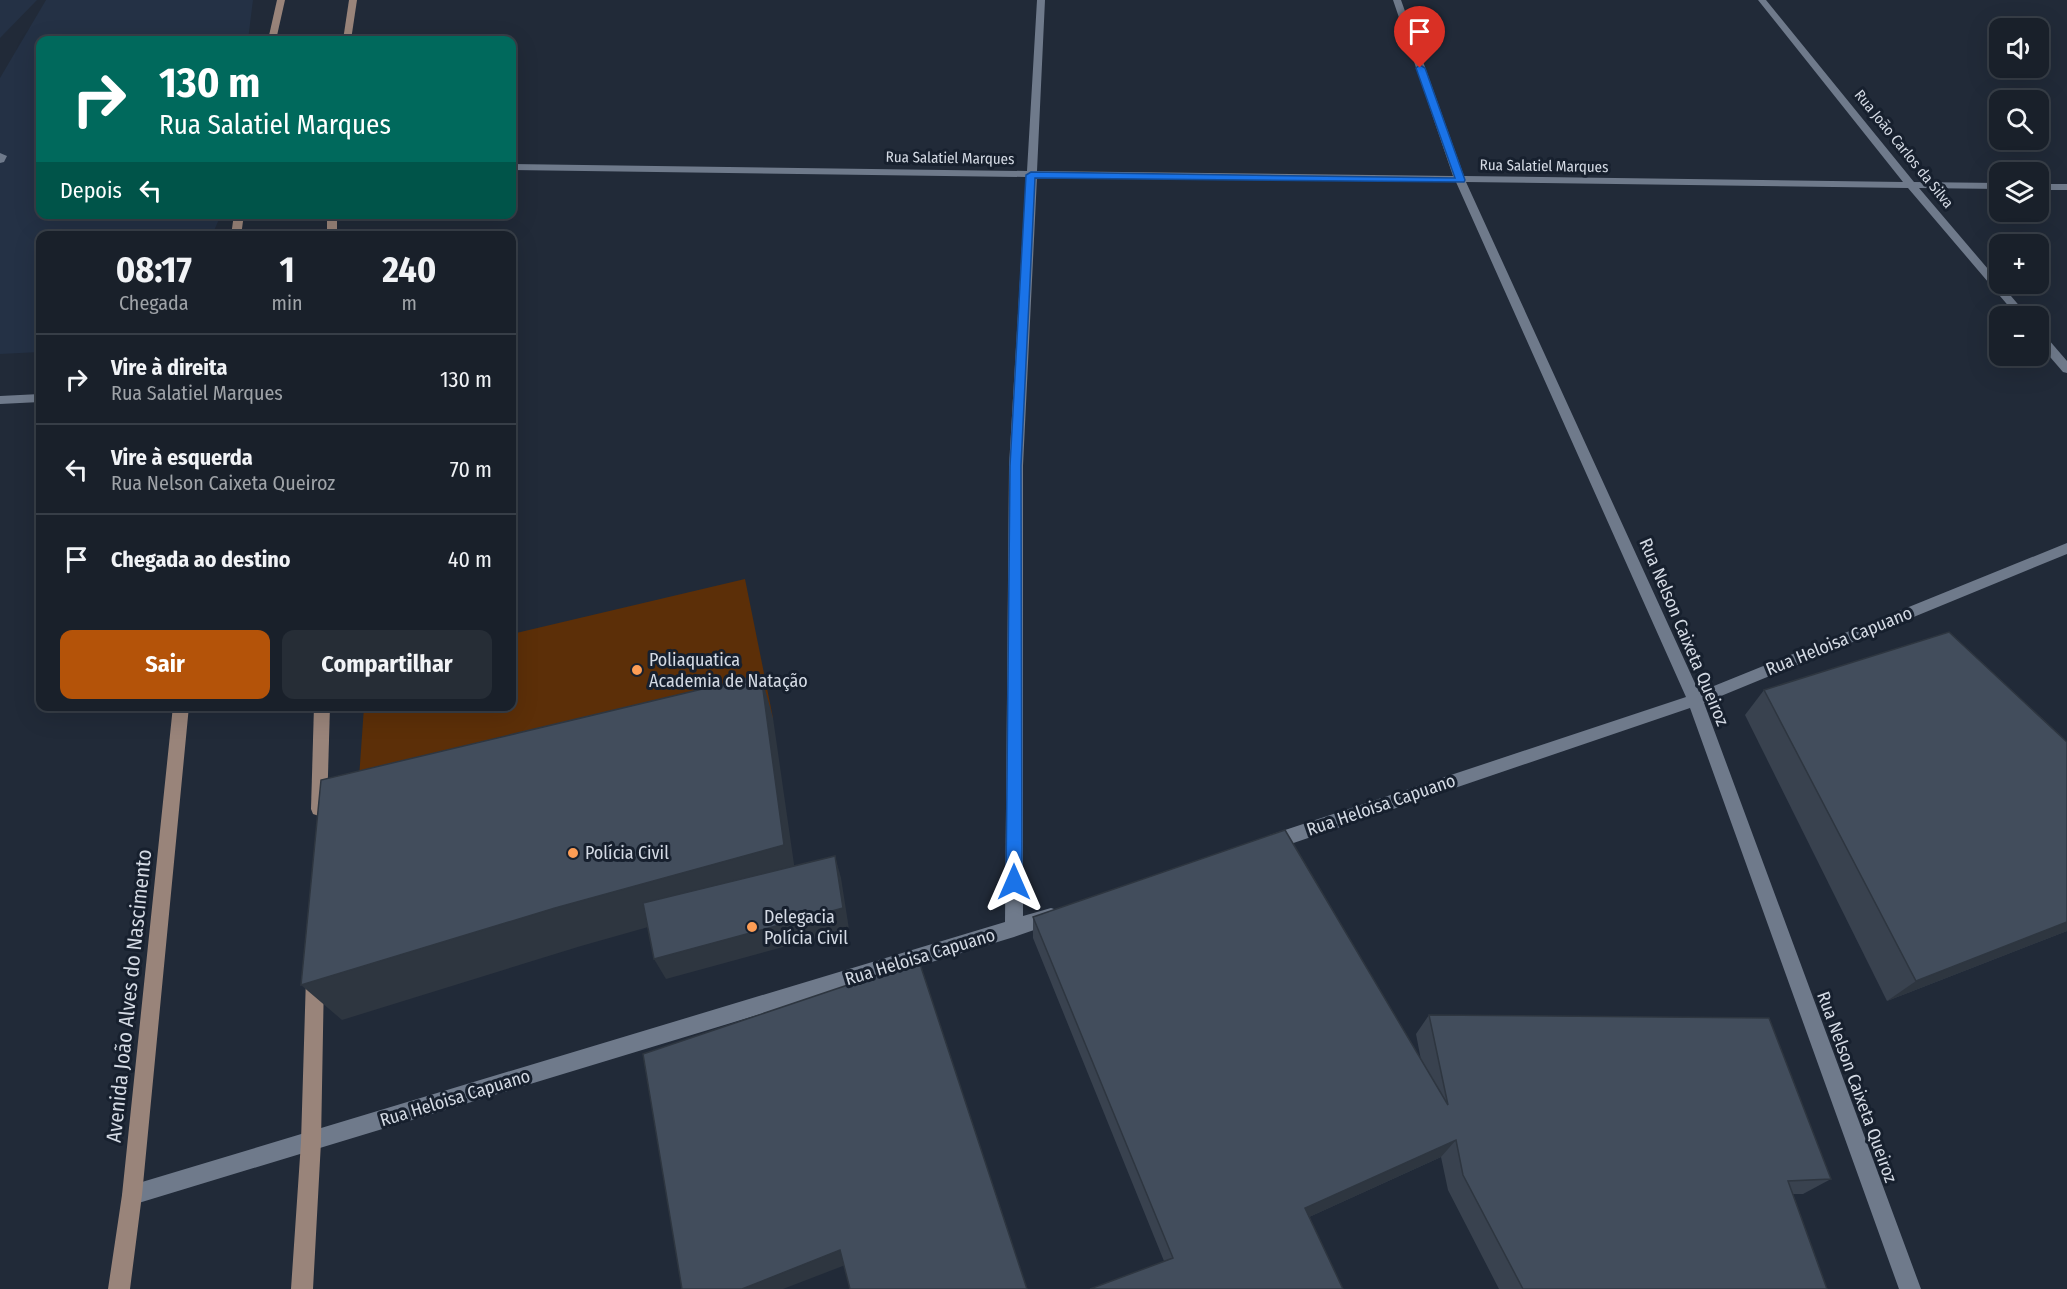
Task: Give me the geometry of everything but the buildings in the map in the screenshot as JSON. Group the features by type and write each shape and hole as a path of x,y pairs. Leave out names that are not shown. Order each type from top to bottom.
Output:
{"main road":[{"path":"273,36 281,0"},
{"path":"348,36 353,0"},
{"name":"Avenida João Alves do Nascimento","path":"118,1289 132,1195 180,711"},
{"path":"319,824 322,711"},
{"path":"302,1289 310,1142 315,954"}],"street":[{"path":"1014,929 1016,466 1041,0"},
{"name":"Rua Nelson Caixeta Queiroz","path":"1397,0 1460,180 1695,700 1910,1289"},
{"name":"Rua João Carlos da Silva","path":"1762,0 1912,186 2014,306"},
{"name":"Rua Salatiel Marques","path":"516,167 1989,186"},
{"path":"2049,187 2067,187"},
{"path":"2049,348 2067,369"},
{"path":"0,400 36,398"},
{"name":"Rua Heloisa Capuano","path":"1252,849 1695,700 2067,548"},
{"name":"Rua Heloisa Capuano","path":"132,1195 1014,929 1070,910"}],"shaded area":[{"path":"0,0 37,0 0,38"},
{"path":"46,0 253,0 248,36 36,36 36,219 219,219 214,231 36,231 36,352 0,354 0,78"},
{"name":"Poliaquatica Academia de Natação","path":"745,579 773,718 356,821 364,711 516,711 516,633"}],"place":[{"name":"Poliaquatica Academia de Natação","path":"637,670"},
{"name":"Polícia Civil","path":"573,853"},
{"name":"Delegacia Polícia Civil","path":"752,927"}],"route":[{"path":"1014,882 1016,466 1031,175 1460,180 1420,68"}]}
